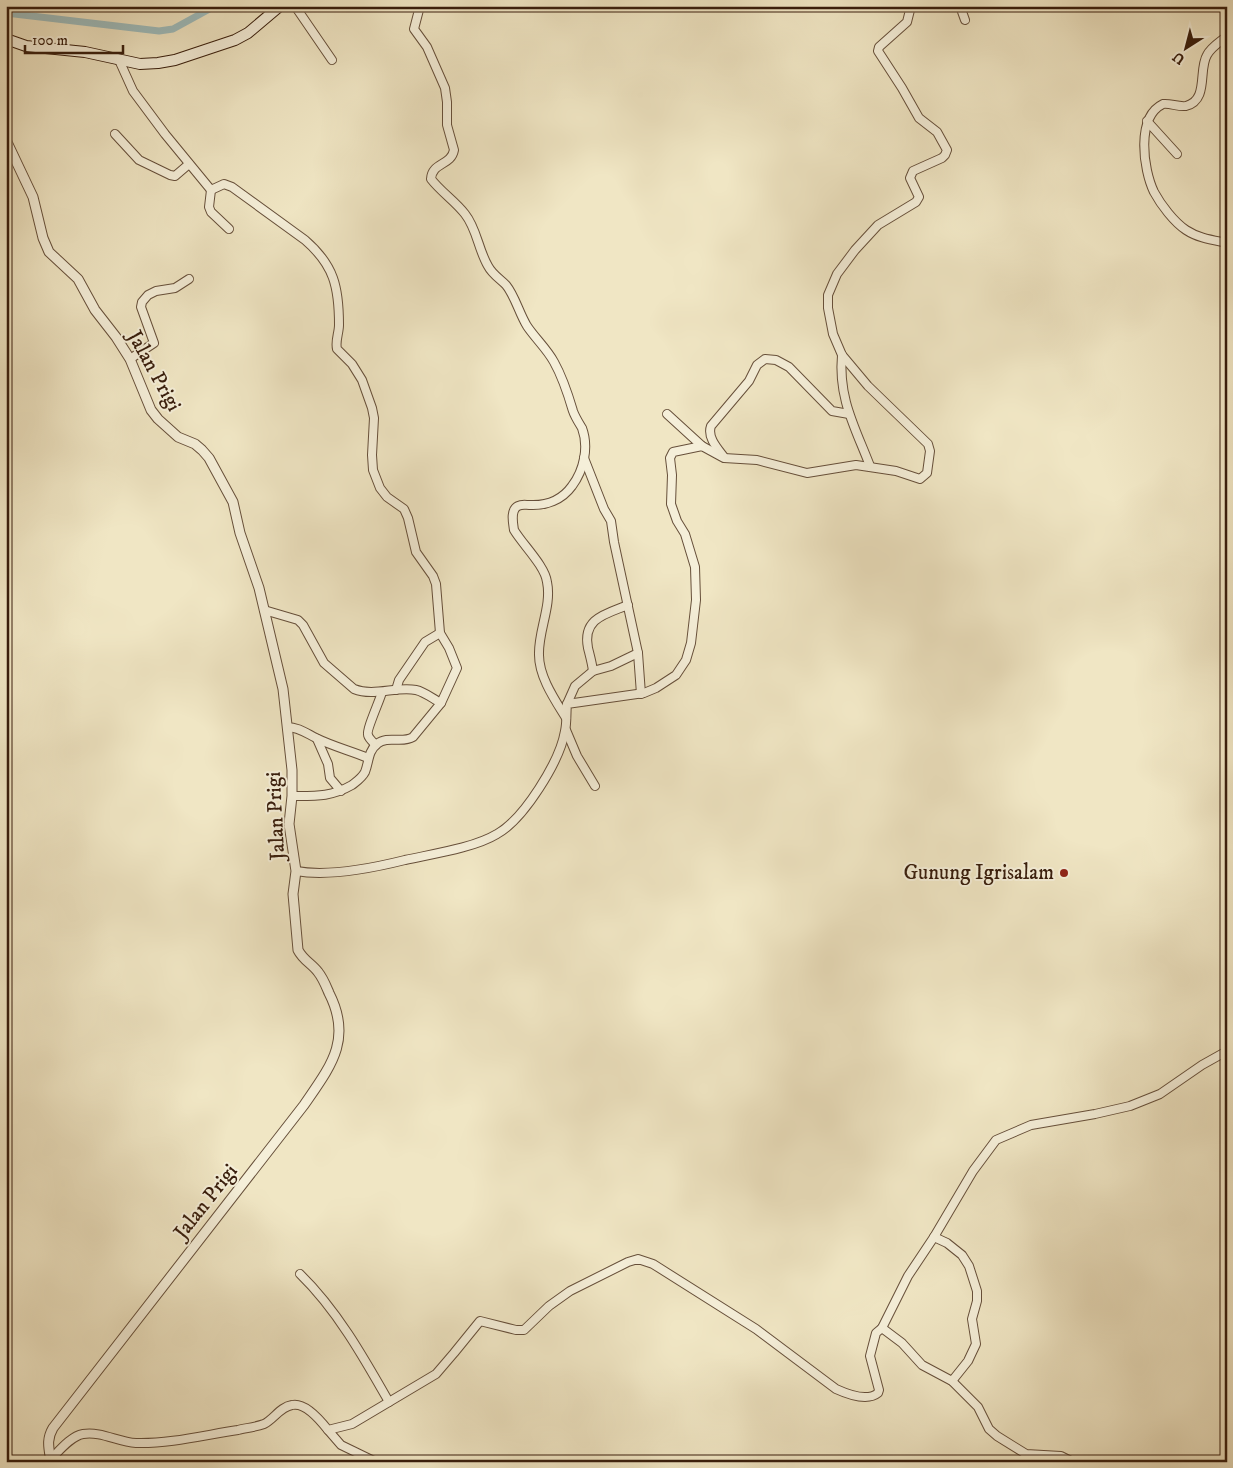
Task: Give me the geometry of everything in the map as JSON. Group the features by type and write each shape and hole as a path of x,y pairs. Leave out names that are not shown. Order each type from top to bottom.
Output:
{"main road":[{"path":"6,39 26,46 85,52 140,64 158,63 218,47 248,34 280,6"}],"street":[{"path":"295,6 332,60"},
{"path":"420,6 414,29 427,47 445,88 447,125 454,150 449,161 434,170 431,179 472,224 488,266 506,286 526,325 553,360 567,388 574,413 582,428 586,443 584,458 577,479 566,492 555,501 542,505 519,505 516,508 512,522 514,530 544,572 547,581 546,611 538,654 553,695 566,718"},
{"path":"668,414 702,446 724,458 757,460 807,472 856,465 870,466 922,478 927,473 930,449 926,440 868,386 842,355 834,334 828,308 828,295 837,274 855,250 878,224 916,202 919,197 911,181 910,175 913,171 943,157 947,150 937,132 919,118 878,51 879,47 907,22 911,6"},
{"path":"960,6 965,20"},
{"path":"1227,36 1206,57 1198,97 1190,104 1184,106 1162,104 1154,108 1147,121 1145,136 1146,162 1154,190 1160,201 1186,230 1194,235 1227,243"},
{"path":"119,60 133,91 211,190 209,207 211,212 229,229"},
{"path":"1147,121 1177,154"},
{"path":"115,134 139,160 170,175 178,175 189,164"},
{"name":"Jalan Prigi","path":"6,140 33,198 43,238 49,252 78,279 95,310 116,337 130,359 151,410 173,433 195,444 202,450 209,458 233,502 240,533 259,588 280,674 292,770 289,824 296,871 293,894 298,950 301,956 318,972 335,1003 340,1021 340,1038 333,1061 304,1105 53,1428 48,1437 47,1446 51,1461"},
{"path":"211,190 224,184 232,187 305,240 316,250 330,270 335,280 339,326 336,345 352,364 362,380 374,418 373,470 380,488 404,510 408,518 416,552 433,576 438,591 440,632 457,668 441,703 413,737 408,740 384,740 376,745 368,758 366,769 361,779 341,791 327,795 292,796"},
{"path":"130,359 154,343 141,307 144,298 156,291 175,288 189,279"},
{"path":"842,355 840,373 842,389 849,414 870,466"},
{"path":"724,458 711,437 709,432 711,426 749,381 757,365 765,359 776,360 790,367 832,411 849,414"},
{"path":"567,704 641,694 656,688 676,675 682,668 690,652 696,600 695,567 685,534 677,521 671,504 672,474 670,458 673,452 702,446"},
{"path":"584,458 604,509 611,521 638,653 641,694"},
{"path":"593,671 588,648 588,629 596,618 628,605"},
{"path":"264,610 298,620 303,625 324,663 354,689 358,691 382,692 418,690 441,703"},
{"path":"396,690 400,680 425,642 440,632"},
{"path":"296,871 305,873 328,872 386,865 461,847 498,834 509,825 539,789 550,771 566,730 567,704 575,686 593,671 611,666 638,653"},
{"path":"376,745 369,737 367,729 373,719 382,692"},
{"path":"287,726 300,729 317,739 368,758"},
{"path":"566,730 577,756 595,786"},
{"path":"317,739 328,764 330,778 341,791"},
{"path":"328,1430 352,1424 436,1374 480,1321 516,1330 524,1330 549,1306 570,1291 628,1262 638,1259 653,1264 756,1329 836,1388 850,1395 874,1396 879,1390 870,1356 876,1334 882,1328 908,1276 934,1237 973,1171 996,1140 1032,1125 1130,1106 1160,1094 1202,1065 1227,1051"},
{"path":"934,1237 962,1255 968,1263 977,1291 977,1301 972,1319 976,1344 968,1361 952,1381"},
{"path":"300,1274 313,1286 331,1310 369,1367 389,1402"},
{"path":"882,1328 902,1343 922,1365 952,1381 978,1407 989,1429 1035,1462"},
{"path":"51,1461 75,1437 82,1434 105,1435 133,1443 169,1441 265,1423 282,1409 292,1404 306,1409 341,1444 376,1462"},
{"path":"1026,1454 1061,1456 1073,1462"}],"waterway":[{"path":"6,13 159,31 173,29 215,6"}],"place":[{"name":"Gunung Igrisalam","path":"1064,873"}]}
